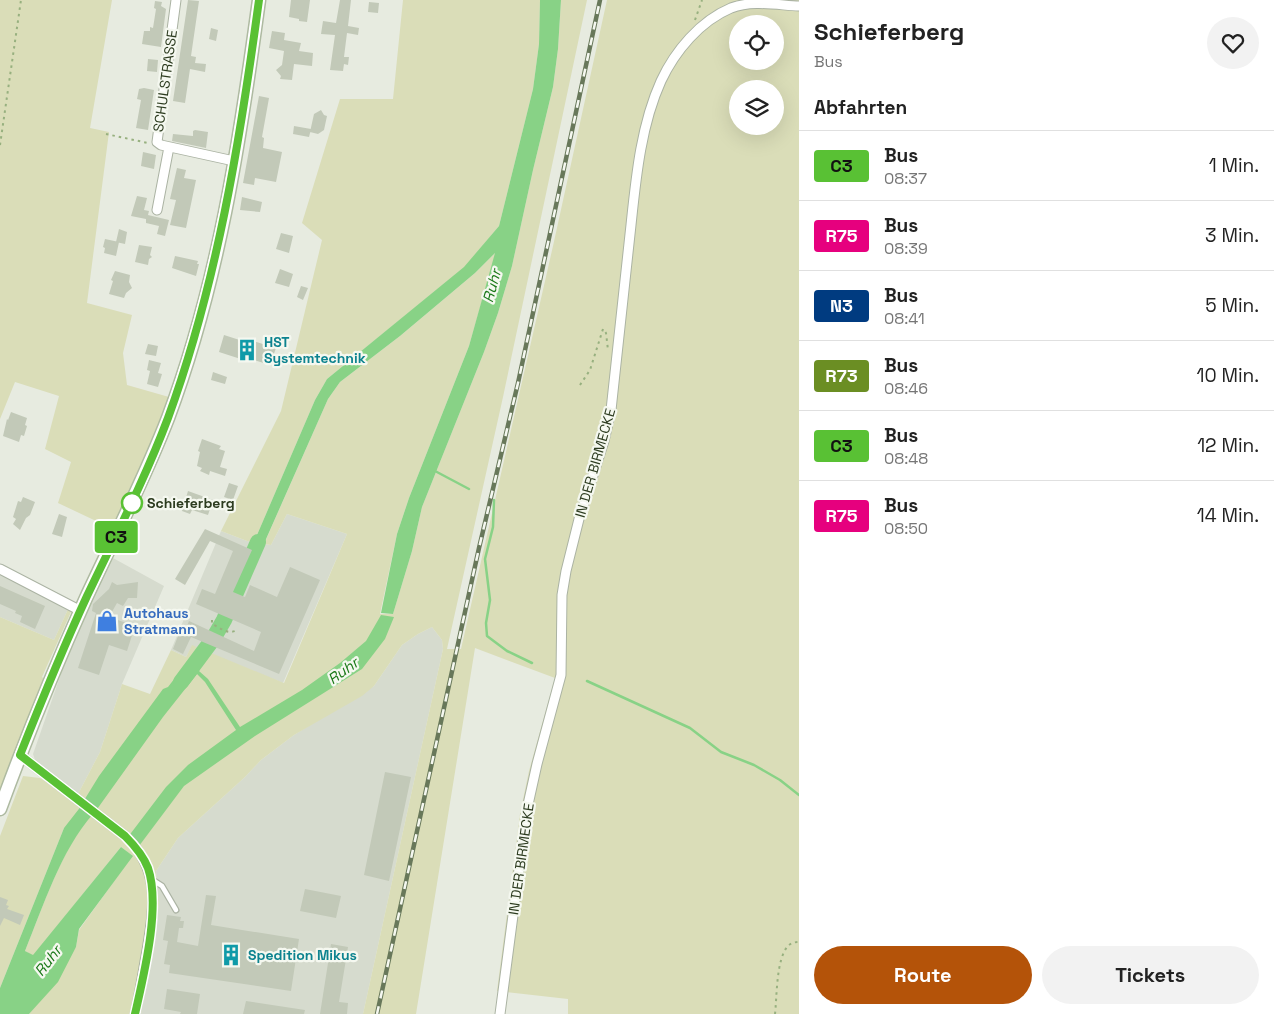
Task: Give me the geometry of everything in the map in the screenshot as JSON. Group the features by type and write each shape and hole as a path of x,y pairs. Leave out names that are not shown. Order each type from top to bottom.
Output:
{"main road":[{"path":"0,809 56,666 151,462 200,318 234,161 247,89 259,0"}],"street":[{"name":"SCHULSTRASSE","path":"176,0 157,142 165,146 234,161"},
{"name":"IN DER BIRMECKE","path":"500,1014 527,810 537,764 562,675 562,595 566,571 578,518 607,433 611,410 634,193 643,140 652,107 661,81 672,60 693,34 720,14 740,6 754,4 799,6"},
{"path":"157,210 165,146"},
{"path":"0,569 80,611"},
{"path":"20,755 125,836 138,850 147,866 151,880 153,911 135,1014"}],"lane":[{"path":"151,880 162,886 176,910"}],"path":[{"path":"0,144 21,0"},
{"path":"693,34 694,24 702,0"},
{"path":"106,134 165,146"},
{"path":"580,385 590,370 603,329 606,333 609,356"},
{"path":"212,620 212,624 226,632 236,631"},
{"path":"775,1014 782,957 788,947 793,943 799,942"}],"shaded area":[{"path":"0,0 112,0 90,128 109,132 87,303 132,315 123,353 127,385 169,397 144,466 113,529 58,503 71,462 45,449 59,396 15,382 0,419"},
{"path":"403,0 540,0 539,44 533,89 499,226 465,267 327,379 315,400 254,542 247,541 221,531 281,411 322,240 302,223 340,99 393,99"},
{"path":"561,0 587,0 503,397 447,649 461,649 607,0 799,0 799,1014 568,1014 568,999 497,991 520,814 529,771 555,678 475,648 416,1014 363,1014 443,649 442,640 432,627 402,645 374,686 362,696 294,735 261,760 178,838 156,871 159,904 141,1014 29,1014 76,947 79,930 132,856 121,847 33,956 25,951 46,898 71,844 92,814 64,828 0,988 0,836 23,776 40,778 99,815 78,794 100,752 122,684 150,694 171,650 186,657 192,645 284,683 347,534 287,514 271,545 264,544 328,399 340,382 400,336 475,273 496,252 469,346 409,498 397,534 380,614 393,614 412,551 422,507 498,313 512,266 553,87"},
{"path":"287,514 347,534 283,683 192,646 186,657 171,650 221,531 254,542 248,561 255,564 264,544 271,545"},
{"path":"113,558 164,586 122,684 100,752 78,794 36,763 33,754 83,611"},
{"path":"0,573 69,607 54,640 0,617"},
{"path":"69,607 71,612 42,677 44,679 0,792 0,617 54,640"},
{"path":"432,627 442,640 443,649 363,1014 141,1014 159,904 156,871 178,838 261,760 294,735 374,686 402,645"}],"water":[{"path":"540,0 561,0 558,49 553,87 512,266 484,352 422,507 412,551 393,614 381,613 397,534 409,498 469,346 495,253 475,273 400,336 340,382 328,399 255,564 248,561 254,542 315,400 327,379 464,267 499,226 533,89 539,44"},
{"path":"381,615 394,617 385,639 362,669 255,736 184,786 139,846 128,837 166,787 188,765 236,730 205,682 197,674 163,717 95,812 83,802 99,776 163,689 168,687 188,661 200,669 199,671 208,679 240,727 302,690 340,663 366,641"},
{"path":"82,805 93,814 71,844 62,862 25,951 33,955 121,847 133,856 79,929 76,947 58,982 29,1014 0,1014 0,988 64,828"}],"building":[{"path":"188,0 199,1 191,56 196,57 195,63 206,64 205,72 190,69 185,103 173,101"},
{"path":"291,0 310,0 307,22 289,17"},
{"path":"340,0 351,0 348,26 359,28 358,35 347,33 344,57 349,57 348,65 344,64 343,71 330,70 335,35 321,34 323,21 336,23"},
{"path":"155,1 162,2 161,6 166,9 161,47 142,44 144,31 150,31 150,27 153,28 156,9 154,8"},
{"path":"369,2 379,3 378,13 368,12"},
{"path":"211,28 218,30 216,41 209,39"},
{"path":"272,31 285,33 284,40 301,43 299,51 313,53 312,66 294,64 292,80 280,79 281,76 276,70 282,65 284,51 269,48"},
{"path":"148,59 158,60 157,72 147,71"},
{"path":"139,89 154,90 148,130 136,128 141,100 137,99"},
{"path":"259,96 269,98 262,137 264,138 263,148 282,152 276,182 255,178 254,185 243,183"},
{"path":"321,110 327,116 324,130 318,134 310,132 314,114"},
{"path":"294,126 311,129 309,137 293,134"},
{"path":"193,131 208,132 206,148 172,141 173,134 193,136"},
{"path":"143,152 156,155 154,169 141,166"},
{"path":"177,168 186,170 184,178 196,180 186,228 170,225 176,200 170,199"},
{"path":"137,196 147,198 144,210 149,211 148,215 169,220 165,236 157,234 159,226 146,223 146,219 131,216"},
{"path":"242,197 262,202 260,212 240,210"},
{"path":"119,229 127,232 125,244 116,242"},
{"path":"281,233 293,236 289,253 276,249"},
{"path":"105,239 119,242 116,256 104,253"},
{"path":"139,245 152,247 150,255 152,257 149,259 148,265 135,262"},
{"path":"175,256 198,261 196,276 172,268"},
{"path":"280,269 293,274 289,287 275,283"},
{"path":"115,271 130,275 129,282 132,288 126,293 124,298 109,294 113,281 111,280"},
{"path":"301,286 308,288 303,300 297,297"},
{"name":"HST Systemtechnik","path":"224,335 252,344 253,341 276,348 270,365 251,359 250,362 219,352"},
{"path":"148,344 158,346 156,356 145,354"},
{"path":"149,360 161,363 158,373 162,374 158,387 147,384 150,371 147,370"},
{"path":"213,372 227,377 225,384 211,380"},
{"path":"11,412 27,418 24,436 21,435 19,442 3,436 7,419"},
{"path":"202,439 221,446 219,449 225,451 220,467 227,469 225,476 210,471 209,475 200,471 202,468 197,466 200,452 198,451"},
{"path":"229,483 238,486 233,500 224,497"},
{"path":"188,491 213,500 208,515 192,510 190,514 182,511"},
{"path":"23,497 35,502 30,515 26,518 20,530 13,524 16,519 13,517 18,501 21,502"},
{"path":"59,514 67,517 62,537 52,534"},
{"path":"205,529 252,550 233,592 245,597 250,585 277,597 290,567 320,580 279,674 191,637 183,654 173,649 180,631 184,633 189,621 254,651 261,632 196,604 202,589 215,594 233,551 210,541 185,585 175,579"},
{"path":"112,582 117,585 138,582 137,598 128,598 123,606 117,603 109,617 135,626 127,651 109,645 99,675 78,668 96,613 92,611 93,604 109,589"},
{"path":"0,586 45,606 35,629 20,622 22,616 15,613 16,611 0,604"},
{"path":"385,772 411,777 389,881 364,875"},
{"path":"305,889 341,896 336,918 300,911"},
{"name":"Spedition Mikus","path":"206,895 216,896 211,925 299,939 291,991 169,973 170,965 164,964 168,941 163,940 167,915 181,917 180,921 184,921 183,928 179,928 177,942 198,946"},
{"path":"0,897 8,900 6,905 9,906 7,909 24,915 20,925 4,918 0,926"},
{"path":"331,944 348,947 339,1002 348,1003 347,1014 320,1014"},
{"path":"167,989 200,994 197,1014 180,1014 181,1012 164,1009"},
{"path":"246,1001 305,1010 304,1014 243,1014"}],"waterway":[{"path":"435,471 469,489"},
{"path":"494,500 493,527 485,559 490,600 486,623 487,636 507,651 532,663"},
{"name":"Ruhr","path":"181,682 213,639 224,620 258,542"},
{"path":"587,681 690,728 721,752 754,765 780,780 799,795"}],"railway":[{"path":"377,1014 479,548 518,383 600,0"}],"bus line":[{"name":"C3","path":"135,1014 153,911 153,895 147,866 138,850 125,836 20,755 68,638 151,462 186,366 208,286 239,138 259,0"}],"place":[{"name":"HST Systemtechnik","path":"247,350"},
{"name":"Schieferberg","path":"132,503"},
{"name":"Autohaus Stratmann","path":"107,621"},
{"name":"Spedition Mikus","path":"231,955"}]}
